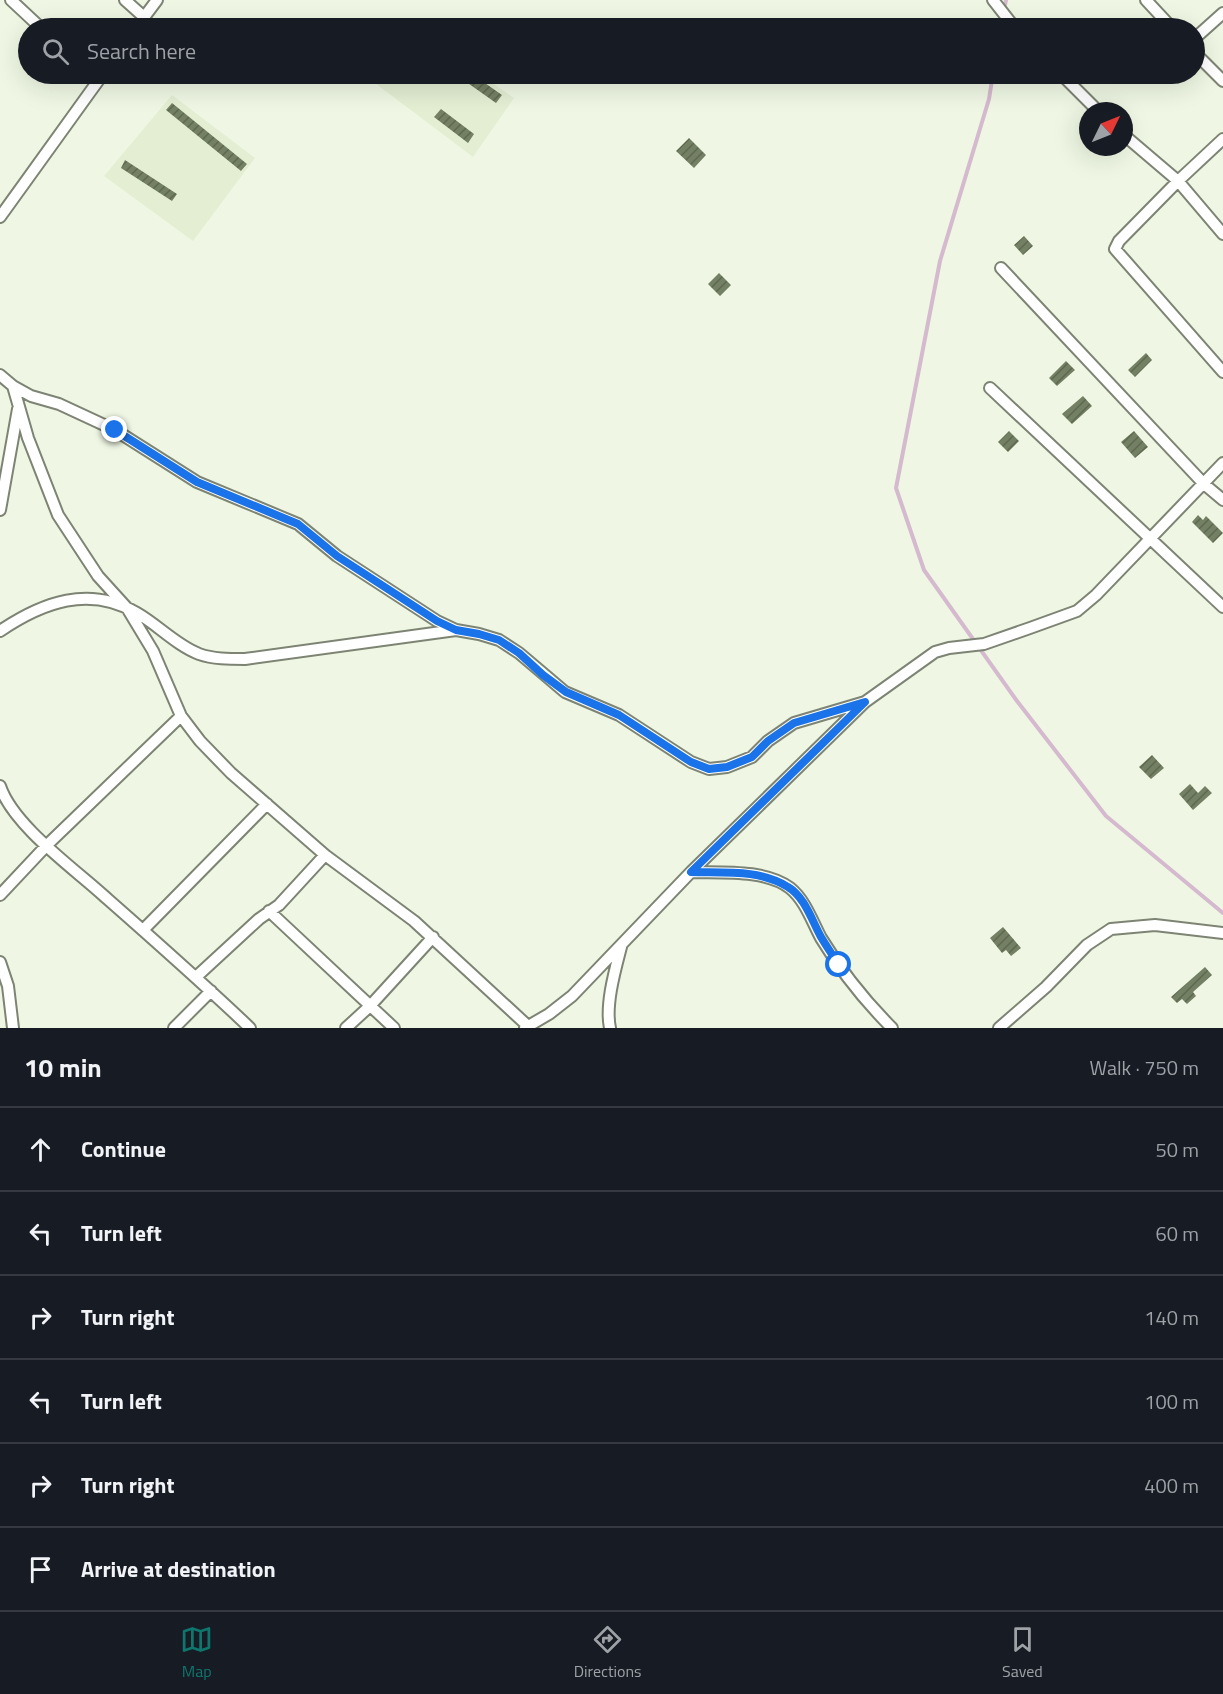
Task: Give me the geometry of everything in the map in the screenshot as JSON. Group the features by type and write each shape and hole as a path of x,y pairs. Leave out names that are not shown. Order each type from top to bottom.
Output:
{"street":[{"path":"11,0 30,18"},
{"path":"125,0 144,17 157,0"},
{"path":"993,0 1007,18"},
{"path":"1146,0 1163,18"},
{"path":"1205,29 1223,13"},
{"path":"1205,63 1223,81"},
{"path":"0,217 91,84"},
{"path":"1071,84 1089,102"},
{"path":"1223,139 1119,241 1115,249 1223,372"},
{"path":"1133,143 1178,181 1223,234"},
{"path":"1001,268 1204,484 1223,500"},
{"path":"0,375 13,386 31,396 78,412 115,430 197,482 298,524 355,568 437,621 456,630 499,640 519,653 566,692 619,715 691,762 709,769 727,767 752,757 768,741 794,723 865,702"},
{"path":"13,386 45,485 57,514 98,576 127,608 153,651 181,716 200,741 231,773 325,855 433,937 527,1028 572,996 691,872 865,702 935,652 984,644 1077,611 1096,595 1223,463"},
{"path":"990,388 1223,607"},
{"path":"0,510 19,406"},
{"path":"0,631 17,620 56,602 96,598 115,602 138,613 198,654 219,658 244,659 456,630"},
{"path":"0,895 47,845 181,716"},
{"path":"0,786 8,804 47,845 250,1028"},
{"path":"142,930 267,804"},
{"path":"196,977 269,911 279,905 325,855"},
{"path":"691,872 750,874 768,877 790,887 805,906 820,936 839,965 861,995 892,1028"},
{"path":"269,911 394,1028"},
{"path":"999,1028 1046,987 1087,945 1111,929 1155,925 1223,933"},
{"path":"346,1028 433,937"},
{"path":"610,1028 608,1020 621,946"},
{"path":"0,962 8,986 13,1028"},
{"path":"174,1028 211,991"},
{"path":"0,1010 9,1002"}],"shaded area":[{"path":"376,84 494,84 514,98 473,157"},
{"path":"172,95 255,158 193,241 104,176"}],"building":[{"path":"469,84 486,84 502,95 496,103"},
{"path":"172,103 247,164 241,171 166,110"},
{"path":"441,109 474,134 468,143 434,117"},
{"path":"689,138 706,155 694,168 676,151"},
{"path":"125,160 177,194 172,201 121,168"},
{"path":"1024,236 1033,246 1023,255 1014,245"},
{"path":"719,273 731,285 720,296 708,284"},
{"path":"1146,353 1152,360 1135,377 1128,370"},
{"path":"1066,361 1075,370 1057,386 1049,378"},
{"path":"1083,396 1092,406 1072,424 1062,414"},
{"path":"1009,431 1019,441 1008,452 998,442"},
{"path":"1134,431 1148,447 1135,458 1121,442"},
{"path":"1198,515 1203,520 1206,516 1223,533 1213,543 1192,522"},
{"path":"1152,755 1164,768 1151,779 1139,767"},
{"path":"1190,784 1198,793 1205,786 1212,793 1193,810 1179,794"},
{"path":"1003,927 1021,948 1011,956 1006,950 1002,953 990,938"},
{"path":"1205,967 1212,975 1193,992 1196,996 1187,1004 1182,999 1177,1003 1171,997"}],"waterway":[{"path":"1004,10 1006,0"},
{"path":"991,84 989,99 940,261 896,488 924,570 1017,701 1106,816 1223,913"}],"route":[{"path":"115,430 197,482 298,524 337,556 437,621 456,630 499,640 519,653 566,692 619,715 691,762 709,769 727,767 752,757 781,730 794,723 865,702 691,872 750,874 768,877 790,887 805,906 820,936 839,965"}]}
